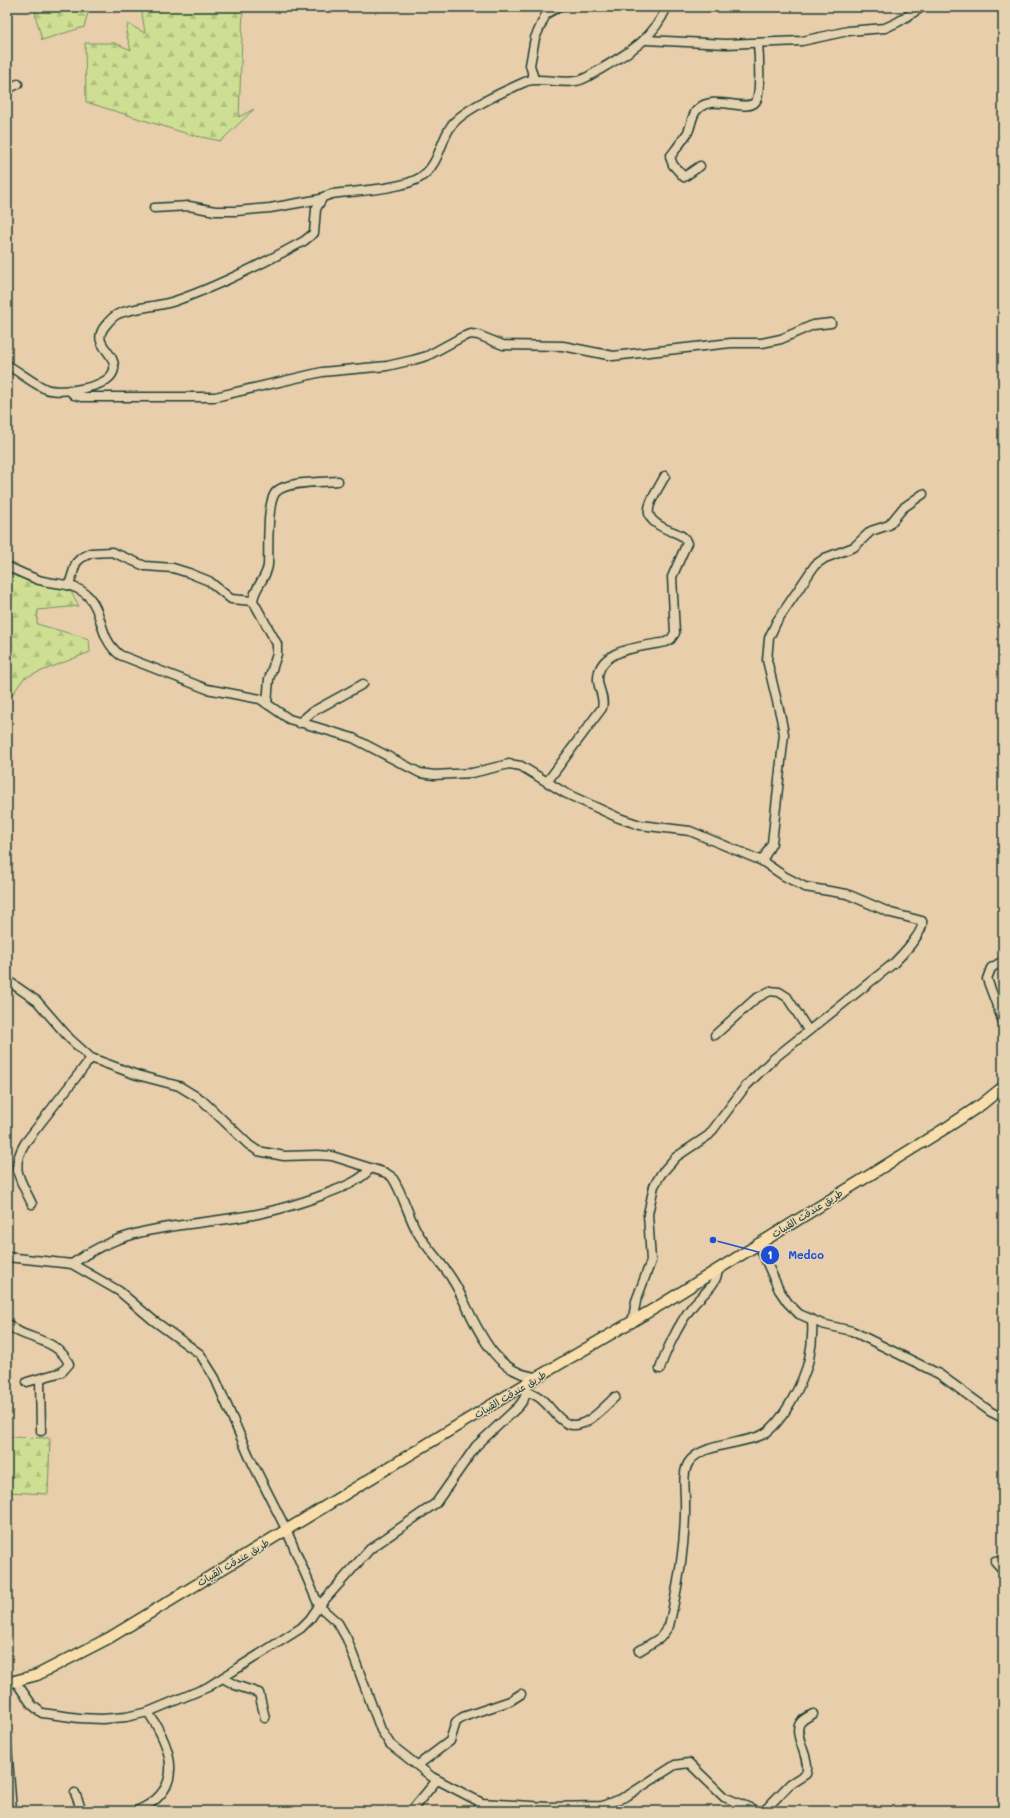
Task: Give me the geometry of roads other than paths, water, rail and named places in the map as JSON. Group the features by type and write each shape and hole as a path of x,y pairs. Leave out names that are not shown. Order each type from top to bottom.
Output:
{"main road":[{"name":"طريق عندقت القبيات","path":"12,1682 37,1676 84,1652 286,1529 528,1387 540,1377 632,1323 758,1243 949,1126 982,1104 1003,1087"}],"street":[{"path":"534,79 530,66 535,38 546,14 559,7"},
{"path":"154,208 185,206 215,211 236,211 270,208 321,199 332,194 399,185 415,181 431,168 437,160 450,127 461,116 521,84 534,79 579,81 621,57 646,40 668,7"},
{"path":"646,40 726,44 802,41 848,31 885,28 922,7"},
{"path":"700,166 684,177 673,165 670,157 688,131 692,118 698,109 708,103 721,102 743,106 752,105 756,102 758,84 758,43"},
{"path":"7,89 18,84"},
{"path":"7,365 48,389 69,390 86,388 102,383 112,374 114,368 100,341 100,335 109,320 118,314 166,304 214,287 304,241 314,233 316,209 321,199"},
{"path":"69,390 82,397 186,399 215,397 322,372 387,366 413,360 427,356 462,337 471,334 478,334 503,345 563,346 613,356 731,343 767,342 781,339 813,325 831,323"},
{"path":"547,782 602,708 603,697 598,680 604,661 616,654 666,642 671,639 675,633 672,577 687,543 681,535 657,526 650,518 649,513 650,506 665,476"},
{"path":"267,704 269,679 277,654 277,644 253,601 254,594 267,568 268,529 274,494 286,487 308,483 338,481"},
{"path":"762,861 772,843 784,734 767,660 767,647 773,629 782,611 815,565 825,558 854,547 871,531 889,525 903,508 923,494"},
{"path":"69,585 76,563 81,558 91,553 112,552 145,566 173,568 189,573 209,582 231,598 253,601"},
{"path":"7,566 39,580 69,585 81,590 93,603 107,642 111,648 120,655 207,689 253,698 267,704 280,714 299,723 354,738 420,773 434,775 472,773 515,764 526,768 547,782 628,822 690,831 762,861 784,876 805,887 847,894 892,913 920,920 923,923 922,929 905,952 894,963 772,1060 745,1087 709,1135 676,1157 661,1174 654,1186 648,1214 651,1262 636,1301 632,1323"},
{"path":"299,723 312,712 363,684"},
{"path":"1003,961 991,968 987,979 1003,1022"},
{"path":"7,980 37,1001 70,1039 91,1058 137,1075 179,1086 202,1100 249,1145 258,1151 284,1156 332,1156 386,1173 395,1182 412,1222 425,1244 446,1269 483,1339 493,1352 517,1372 523,1375 540,1377"},
{"path":"715,1035 755,999 770,991 779,992 787,997 808,1030"},
{"path":"32,1204 17,1170 18,1157 25,1143 91,1058"},
{"path":"72,1264 98,1247 140,1232 188,1223 245,1216 290,1206 348,1185 362,1178 370,1169"},
{"path":"758,1243 771,1274 788,1303 799,1314 812,1320 852,1331 939,1374 991,1412 1003,1418"},
{"path":"7,1257 72,1264 119,1291 154,1320 200,1354 215,1378 249,1456 286,1529 319,1606 338,1623 347,1639 381,1730 388,1741 437,1780 480,1808 508,1806 562,1809 602,1809 627,1796 675,1765 689,1763 724,1797 758,1811"},
{"path":"660,1368 667,1349 690,1308 715,1281 718,1269"},
{"path":"640,1651 660,1638 669,1626 685,1529 685,1479 686,1469 689,1462 700,1453 761,1435 777,1423 806,1367 812,1344 812,1320"},
{"path":"7,1323 16,1330 46,1342 67,1360 69,1364 66,1370 27,1382"},
{"path":"40,1379 41,1431"},
{"path":"12,1682 32,1705 42,1713 52,1716 102,1719 126,1717 148,1712 195,1694 223,1678 301,1628 370,1549 436,1503 476,1446 519,1406 528,1387 560,1419 571,1425 581,1424 588,1420 615,1397"},
{"path":"995,1561 1003,1570"},
{"path":"223,1678 235,1685 259,1693 265,1718"},
{"path":"418,1765 450,1742 456,1722 463,1717 510,1701 521,1694"},
{"path":"136,1811 152,1803 162,1794 169,1774 170,1763 167,1745 148,1712"},
{"path":"764,1811 778,1795 806,1774 807,1761 799,1738 799,1726 813,1714"},
{"path":"7,1746 12,1811"},
{"path":"411,1811 437,1780"},
{"path":"75,1793 82,1811"}],"place":[{"name":"Medco","path":"713,1240"}]}
